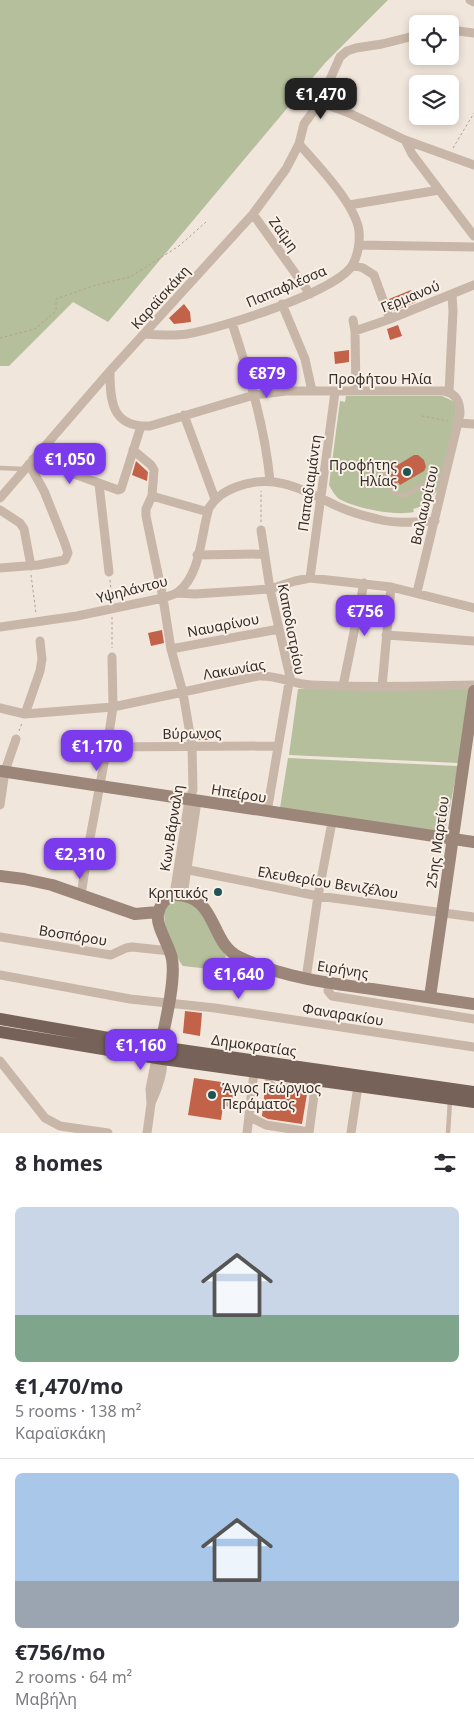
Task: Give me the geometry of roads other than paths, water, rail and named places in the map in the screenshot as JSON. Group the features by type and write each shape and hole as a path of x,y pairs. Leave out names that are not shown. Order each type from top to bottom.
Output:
{"main road":[{"name":"Δημοκρατίας","path":"0,1019 160,1055 259,1072 474,1102"},
{"name":"Δημοκρατίας","path":"0,1032 160,1055 474,1092"}],"street":[{"path":"470,0 474,2"},
{"path":"459,31 474,33"},
{"name":"Καραϊσκάκη","path":"0,498 110,371 253,214 286,169 299,144 304,124 320,102 340,57 347,51 409,37"},
{"path":"320,102 349,113 405,140 474,165"},
{"path":"405,140 412,154 474,236"},
{"path":"299,144 349,205 356,218 359,229 359,245 353,265 364,268 374,275 390,319"},
{"path":"349,205 439,190"},
{"name":"Ζαΐμη","path":"253,214 310,294"},
{"path":"359,245 474,247"},
{"name":"Παπαφλέσσα","path":"145,334 186,334 232,323 310,294 337,280 353,265"},
{"name":"Γερμανού","path":"356,332 474,285"},
{"path":"449,392 453,312 452,294"},
{"path":"282,304 305,359 312,391"},
{"path":"353,320 356,332 356,391"},
{"path":"232,323 254,395 265,442 265,481"},
{"path":"29,464 115,490 121,489 142,426 132,424 116,413 110,394 110,371"},
{"name":"Προφήτου Ηλία","path":"142,426 150,426 254,395 286,391 449,392 457,398 459,403 459,423"},
{"name":"Παπαδιαμάντη","path":"310,578 335,392"},
{"path":"184,415 215,499 223,493 246,483 265,481 296,486 339,506 387,521 435,521"},
{"path":"459,423 474,424"},
{"name":"Βαλαωρίτου","path":"417,592 459,423"},
{"name":"Κων.Βάρναλη","path":"133,450 154,470 152,496 146,509 146,516 163,598 171,649 183,693 192,746 193,801 179,895"},
{"path":"0,568 30,566 65,560 68,554 44,492 29,464"},
{"path":"99,484 110,572"},
{"path":"152,496 208,512"},
{"name":"Υψηλάντου","path":"0,627 38,623 163,598 176,593 191,576 198,556 208,512 215,499"},
{"path":"0,510 20,523 24,529 30,566"},
{"name":"Καποδιστρίου","path":"261,530 270,590 290,677 267,812"},
{"path":"198,556 264,554"},
{"path":"176,593 195,594 270,590 310,578 391,587 417,592 474,608"},
{"path":"343,686 364,583"},
{"path":"382,687 391,587"},
{"name":"Ναυαρίνου","path":"171,649 279,629"},
{"path":"386,635 474,641"},
{"path":"25,714 40,671 42,659 40,641"},
{"path":"81,895 113,707 112,657"},
{"name":"Λακωνίας","path":"0,708 25,714 113,707 258,676 272,676 299,684 343,686 474,685"},
{"name":"25ης Μαρτίου","path":"430,997 453,840 469,765 474,692"},
{"path":"0,805 2,771 16,739"},
{"name":"Βύρωνος","path":"107,748 277,746"},
{"name":"Ηπείρου","path":"2,771 474,842"},
{"path":"306,979 318,896 332,822"},
{"name":"Ελευθερίου Βενιζέλου","path":"183,869 318,896 474,917"},
{"path":"0,876 52,885 135,914 158,912"},
{"path":"147,1133 151,1104 157,1090 160,1055 173,967 170,951 158,920 158,912 162,904 179,895"},
{"name":"Ειρήνης","path":"179,895 194,899 206,909 224,943 232,953 268,969 329,983 474,1004"},
{"name":"Βοσπόρου","path":"0,937 111,955 132,947 170,951"},
{"name":"Φαναρακίου","path":"0,975 130,999 224,1009 474,1047"},
{"path":"329,983 328,991 332,996 474,1019"},
{"path":"0,1060 45,1118 60,1126 108,1133"},
{"path":"247,1133 259,1072"},
{"path":"250,1117 266,1125 309,1132 310,1079"},
{"path":"351,1133 358,1086"}],"lane":[{"path":"0,468 29,464"},
{"path":"378,468 394,492 399,495 406,495 435,478 444,478"},
{"path":"448,1133 450,1099"}],"place":[{"name":"Προφήτης Ηλίας","path":"407,472"},
{"name":"Κρητικός","path":"218,892"},
{"name":"Άγιος Γεώργιος Περάματος","path":"212,1095"}]}
